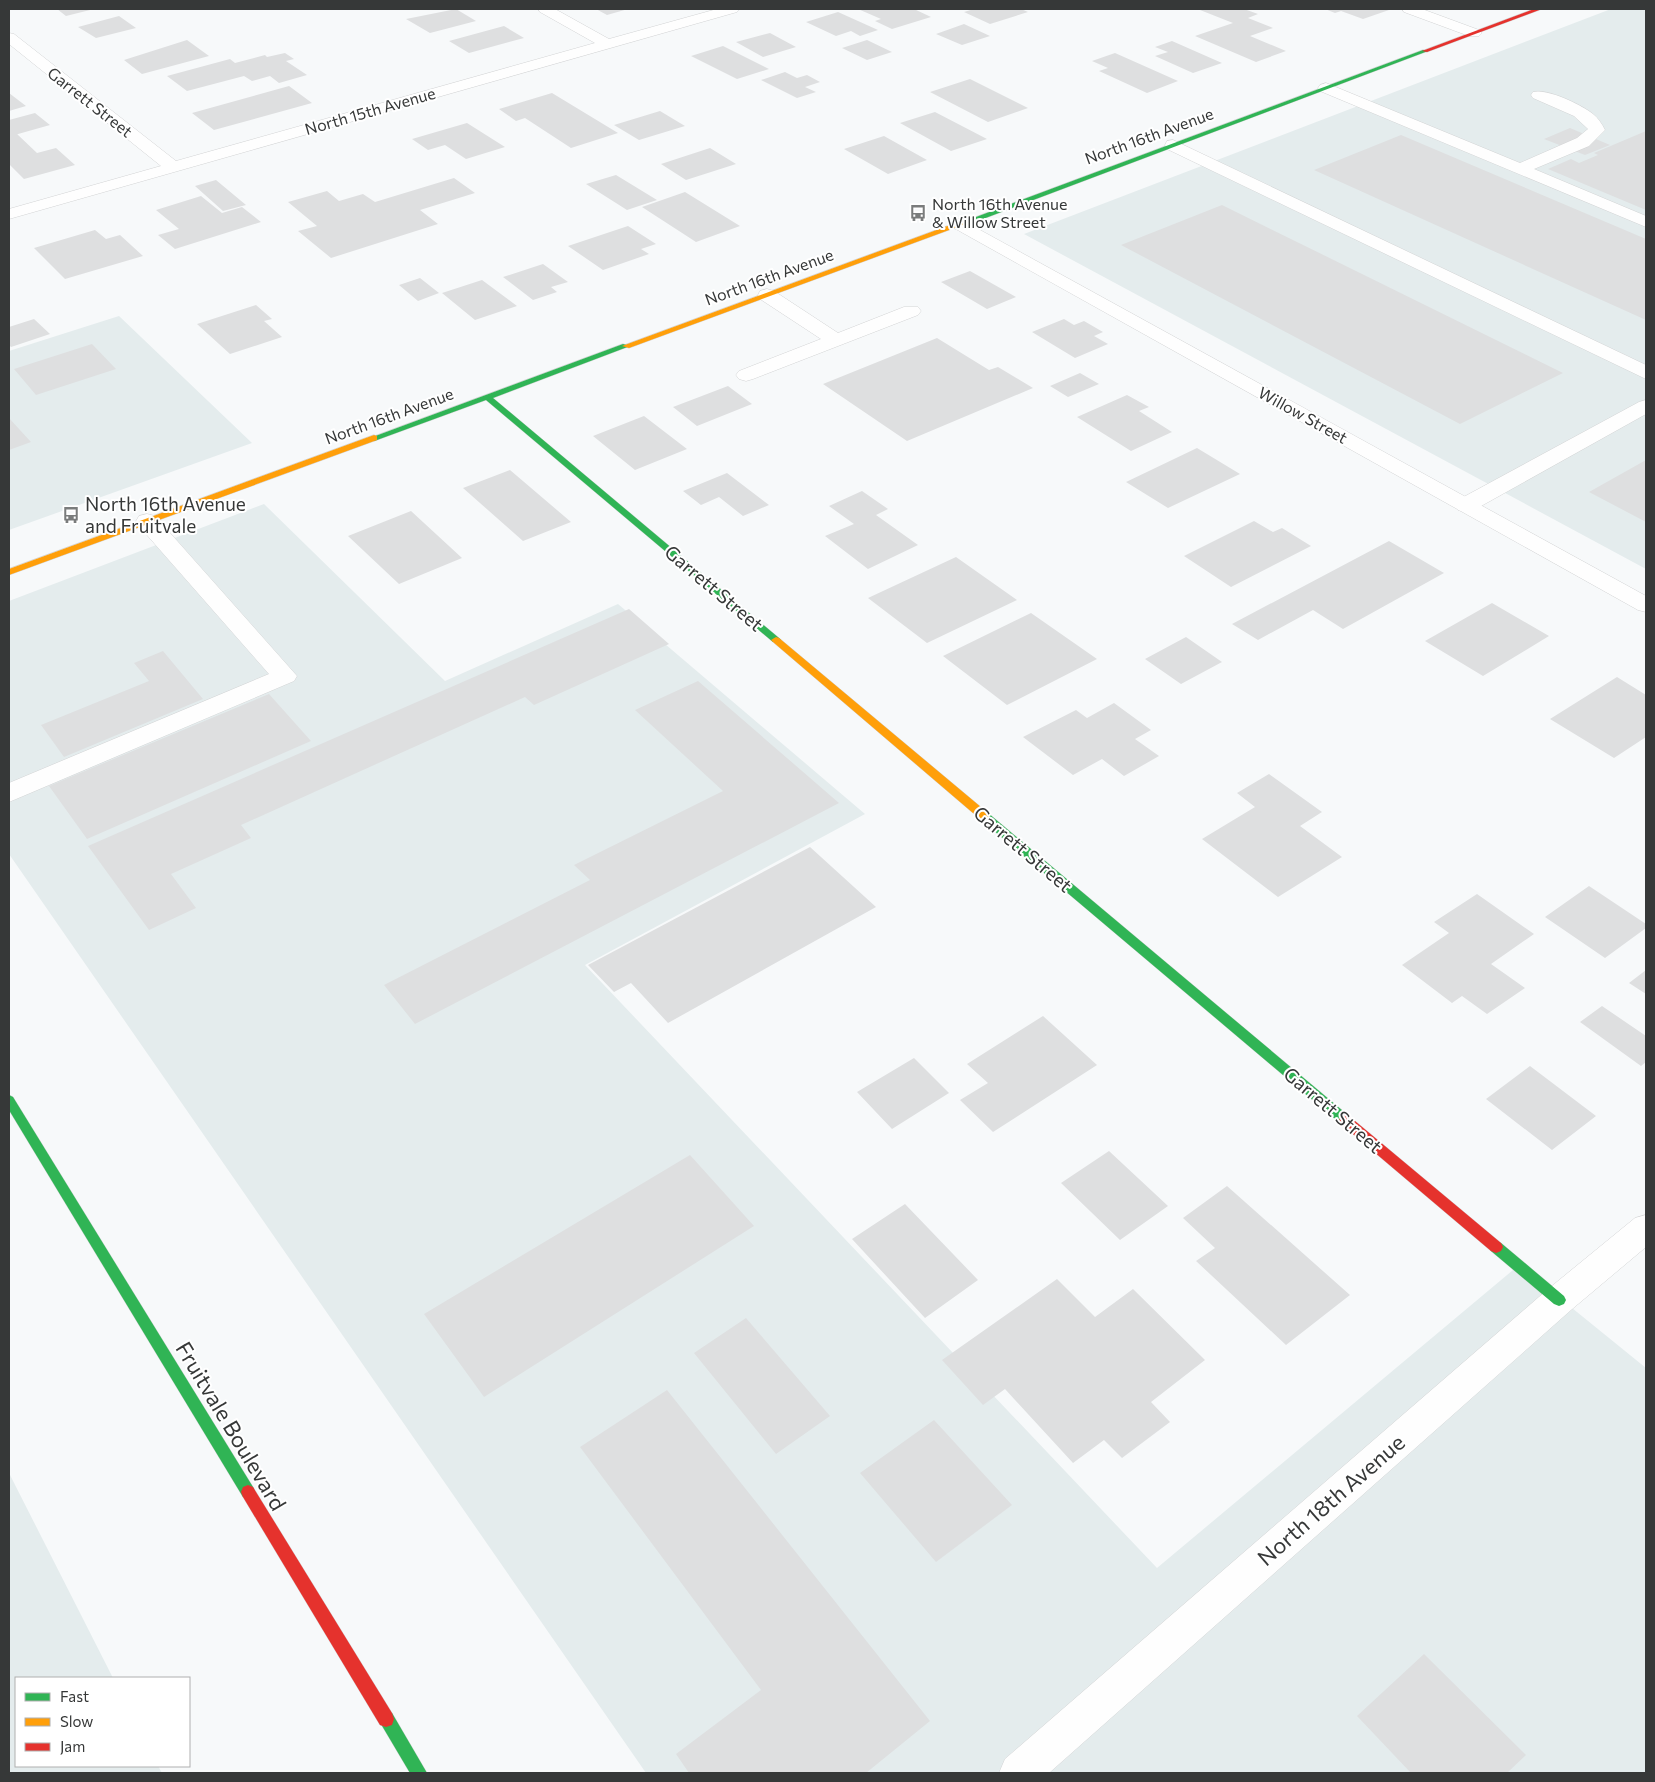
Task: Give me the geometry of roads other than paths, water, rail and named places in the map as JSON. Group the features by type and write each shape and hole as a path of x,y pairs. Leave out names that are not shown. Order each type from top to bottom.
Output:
{"main road":[{"name":"North 16th Avenue","path":"9,572 960,224 1539,9"},
{"name":"Garrett Street","path":"488,397 1559,1300"},
{"name":"Fruitvale Boulevard","path":"9,1100 419,1773"}],"street":[{"path":"545,9 607,44"},
{"name":"North 15th Avenue","path":"9,214 172,166 732,9"},
{"path":"1409,9 1474,33"},
{"name":"Garrett Street","path":"9,37 172,166"},
{"path":"1326,88 1646,222"},
{"path":"1520,169 1582,142 1597,130 1594,121 1540,95"},
{"path":"1173,145 1646,373"},
{"name":"Willow Street","path":"960,224 1646,605"},
{"path":"767,294 836,340"},
{"path":"746,375 911,311"},
{"path":"1466,505 1646,406"},
{"path":"9,793 285,676 146,522"},
{"name":"North 18th Avenue","path":"1019,1773 1559,1300 1646,1228"}],"place":[{"name":"North 16th Avenue & Willow Street","path":"918,213"},
{"name":"North 16th Avenue and Fruitvale","path":"71,515"}]}
